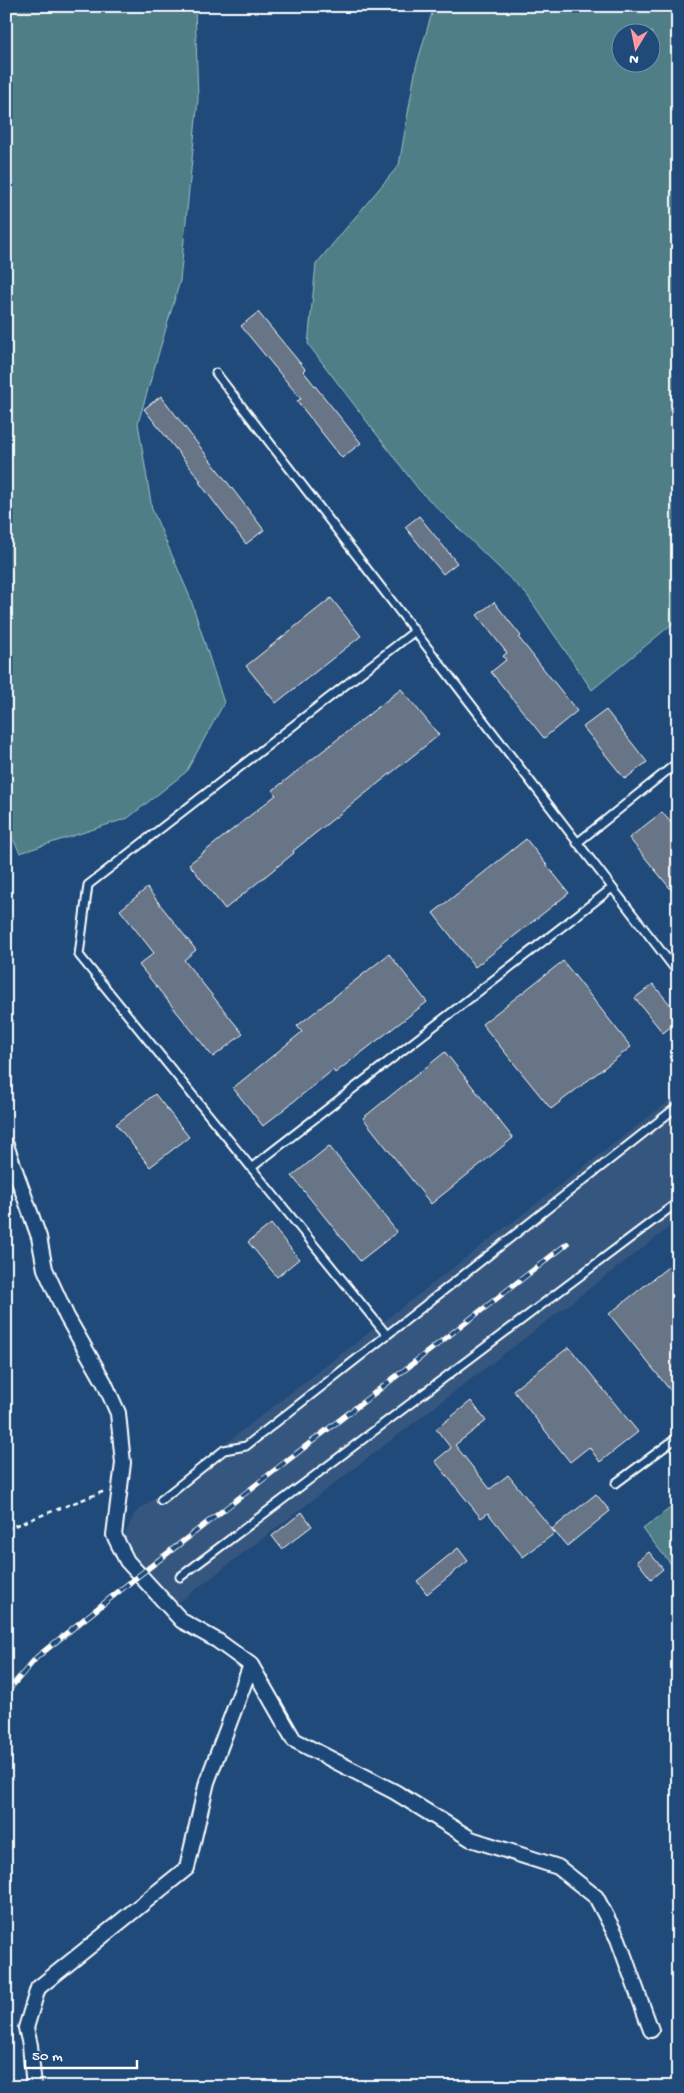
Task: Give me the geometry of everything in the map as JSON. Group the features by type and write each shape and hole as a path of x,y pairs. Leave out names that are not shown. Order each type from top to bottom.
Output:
{"street":[{"path":"6,1145 39,1237 46,1269 67,1317 104,1382 118,1413 122,1463 114,1535 127,1561 182,1621 218,1641 251,1665 294,1740 395,1792 471,1839 558,1867 596,1897 618,1939 651,2030"},
{"path":"34,2087 30,2045 26,2028 38,1988 187,1868 207,1782 251,1665"}],"lane":[{"path":"216,373 678,973"},
{"path":"386,1334 79,955 88,885 415,631"},
{"path":"577,843 678,762"},
{"path":"671,768 678,776"},
{"path":"251,1168 612,888"},
{"path":"161,1500 224,1450 246,1446 678,1106"},
{"path":"180,1577 678,1202"},
{"path":"616,1483 678,1437"}],"path":[{"path":"6,1529 120,1486"},
{"path":"6,2037 16,2033"}],"shaded area":[{"path":"678,1094 678,1221 174,1606 131,1559 124,1537 134,1514"}],"green space":[{"path":"6,6 195,6 198,99 180,281 138,423 152,509 190,597 224,703 186,772 128,818 20,853 6,825"},
{"path":"434,6 652,6 678,16 678,619 592,690 527,595 419,490 308,344 316,264 399,165 416,67"},
{"path":"678,1502 678,1573 643,1529"}],"building":[{"path":"258,312 305,369 303,371 361,443 342,458 297,401 301,399 241,326"},
{"path":"161,396 264,530 246,544 199,482 201,481 144,409"},
{"path":"419,516 457,563 443,574 405,527"},
{"path":"331,598 361,636 276,703 246,666"},
{"path":"494,602 521,636 519,638 577,711 544,738 491,672 506,660 503,656 507,653 477,615"},
{"path":"401,689 439,735 293,851 294,853 225,909 189,864 276,795 272,791"},
{"path":"606,710 647,762 625,779 583,727"},
{"path":"662,812 678,831 678,898 629,838"},
{"path":"526,839 569,893 475,967 433,913"},
{"path":"147,888 196,950 184,960 243,1034 213,1057 139,965 154,953 120,910"},
{"path":"389,954 427,1002 335,1073 333,1070 263,1126 233,1088 302,1032 297,1026"},
{"path":"563,961 631,1047 551,1109 482,1024"},
{"path":"653,984 678,1014 678,1021 663,1033 635,998"},
{"path":"445,1052 513,1138 431,1204 363,1118"},
{"path":"155,1094 189,1137 150,1167 116,1124"},
{"path":"329,1146 397,1232 360,1261 292,1176"},
{"path":"271,1224 299,1259 277,1277 248,1242"},
{"path":"678,1259 678,1400 609,1314"},
{"path":"569,1347 638,1432 600,1462 589,1447 570,1462 513,1390"},
{"path":"471,1401 486,1421 455,1445 490,1489 508,1475 555,1533 523,1557 488,1513 481,1518 435,1461 451,1448 436,1429"},
{"path":"596,1494 610,1511 567,1546 552,1529"},
{"path":"302,1512 312,1526 282,1549 272,1536"},
{"path":"458,1548 468,1561 427,1594 417,1581"},
{"path":"649,1552 663,1569 651,1579 637,1561"}],"railway":[{"path":"6,1693 37,1657 133,1580 567,1244"}]}
